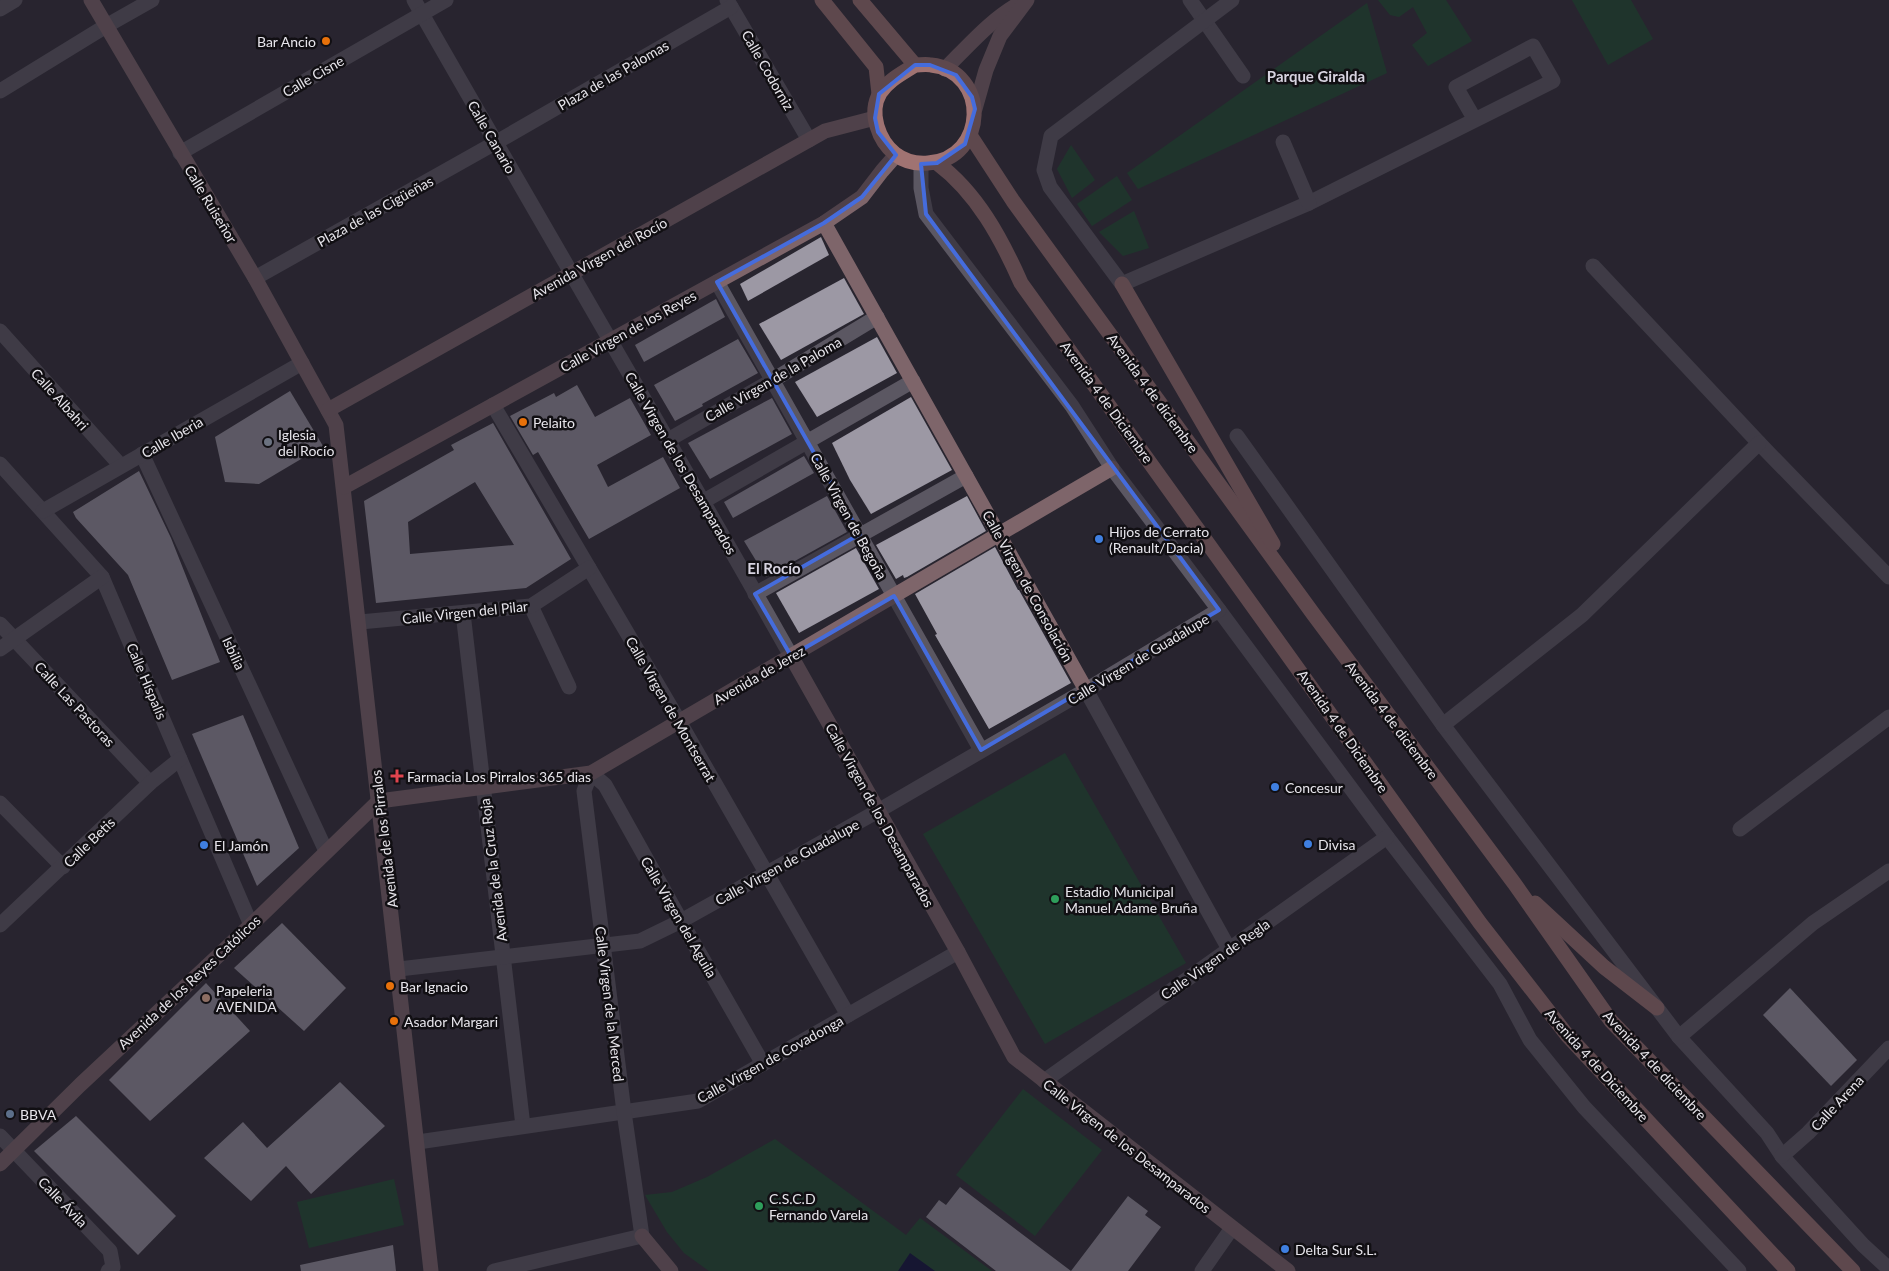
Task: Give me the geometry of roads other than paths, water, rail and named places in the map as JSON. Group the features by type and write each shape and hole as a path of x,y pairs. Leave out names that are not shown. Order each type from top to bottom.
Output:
{"main road":[{"path":"822,0 876,67 879,94 875,118 878,132 886,145 896,155 908,161 921,164 937,163 959,150 970,136 974,123 975,109 972,97 966,85 945,69 930,65 915,65 889,82 879,94"},
{"path":"860,0 915,65"},
{"name":"Avenida 4 de diciembre","path":"970,136 1013,201 1314,614 1512,881 1611,1021 1853,1271"},
{"name":"Avenida 4 de Diciembre","path":"937,163 958,180 985,215 1005,246 1021,283 1486,930 1567,1035 1788,1271"},
{"path":"1122,284 1314,614"},
{"path":"1512,881 1604,967 1657,1008"}],"street":[{"path":"0,9 15,0"},
{"name":"Calle Ruiseñor","path":"91,0 255,278 328,410"},
{"path":"0,91 152,0"},
{"name":"Calle Canario","path":"414,0 570,274"},
{"name":"Calle Cisne","path":"180,153 446,0"},
{"path":"945,69 1006,10 1026,0"},
{"path":"975,109 986,70 1000,36 1026,0"},
{"path":"1190,0 1243,76"},
{"path":"1232,0 1051,136 1044,170 1050,187 1122,284 1309,203 1475,120 1553,81 1533,46 1456,87 1475,120"},
{"name":"Calle Codorniz","path":"729,3 809,140"},
{"name":"Plaza de las Palomas","path":"496,143 729,3"},
{"name":"Avenida Virgen del Rocío","path":"328,410 825,131 875,118"},
{"path":"1283,142 1309,203"},
{"name":"Plaza de las Cigüeñas","path":"255,278 496,143"},
{"name":"Calle Virgen de los Reyes","path":"344,487 824,223 862,197 896,155"},
{"path":"921,164 921,188 926,214 1072,406 1112,468 1387,837 1500,984 1530,1040 1584,1106 1739,1271"},
{"name":"Calle Virgen de Consolación","path":"824,223 1229,949"},
{"path":"1593,266 1759,443 1889,577"},
{"name":"Calle Virgen de los Desamparados","path":"570,274 611,340 704,502 958,952 1014,1057 1288,1271"},
{"name":"Calle Virgen de Begoña","path":"718,282 981,750"},
{"name":"Calle Virgen de la Paloma","path":"668,440 773,380 877,317"},
{"name":"Calle Albahri","path":"0,331 121,466"},
{"name":"Calle Iberia","path":"43,511 302,364"},
{"path":"704,502 913,381"},
{"name":"Calle Virgen de Montserrat","path":"493,405 679,721 765,874 848,1015"},
{"name":"Avenida de los Pirralos","path":"328,410 336,425 344,487 431,1271"},
{"path":"1237,436 1443,725 1678,1037 1767,1133 1782,1156 1863,1245 1889,1269"},
{"path":"1443,725 1582,615 1759,443"},
{"name":"Isbilia","path":"142,454 326,851"},
{"name":"Calle Híspalis","path":"0,464 102,577 251,926"},
{"name":"Avenida de Jerez","path":"379,801 591,773 1112,468"},
{"path":"755,594 966,476"},
{"name":"Calle Virgen del Pilar","path":"360,622 531,606 589,568"},
{"path":"0,649 102,577"},
{"path":"531,606 569,687"},
{"name":"Calle Virgen de Guadalupe","path":"398,969 640,941 681,921 878,811 1219,610"},
{"name":"Avenida de la Cruz Roja","path":"463,613 523,1126"},
{"name":"Calle Las Pastoras","path":"0,624 150,783"},
{"path":"1740,829 1889,717"},
{"name":"Calle Betis","path":"0,925 150,783 180,759"},
{"name":"Calle Virgen del Aguila","path":"591,773 605,785 763,1064"},
{"name":"Calle Virgen de la Merced","path":"591,773 584,791 602,945 642,1236"},
{"name":"Avenida de los Reyes Católicos","path":"0,1164 80,1085 251,926 379,801"},
{"path":"0,802 63,867"},
{"name":"Calle Virgen de Regla","path":"1044,1081 1387,837"},
{"path":"1678,1037 1813,923 1889,871"},
{"name":"Calle Virgen de Covadonga","path":"418,1142 698,1101 958,952"},
{"name":"Calle Arena","path":"1782,1156 1808,1133 1889,1048"},
{"name":"Calle Ávila","path":"0,1136 110,1251 113,1267 108,1271"},
{"path":"1202,1271 1232,1228"},
{"path":"494,1271 642,1236 672,1271"}],"place":[{"name":"Bar Ancio","path":"326,41"},
{"name":"Pelaito","path":"523,422"},
{"name":"Iglesia del Rocío","path":"268,442"},
{"name":"Hijos de Cerrato (Renault/Dacia)","path":"1099,539"},
{"name":"Farmacia Los Pirralos 365 dias","path":"397,776"},
{"name":"Concesur","path":"1275,787"},
{"name":"Divisa","path":"1308,844"},
{"name":"El Jamón","path":"204,845"},
{"name":"Estadio Municipal Manuel Adame Bruña","path":"1055,899"},
{"name":"Bar Ignacio","path":"390,986"},
{"name":"Papeleria AVENIDA","path":"206,998"},
{"name":"Asador Margari","path":"394,1021"},
{"name":"BBVA","path":"10,1114"},
{"name":"C.S.C.D Fernando Varela","path":"759,1206"},
{"name":"Delta Sur S.L.","path":"1285,1249"}],"district":[{"name":"Parque Giralda","path":"1316,76"},
{"name":"El Rocío","path":"774,568"}]}
